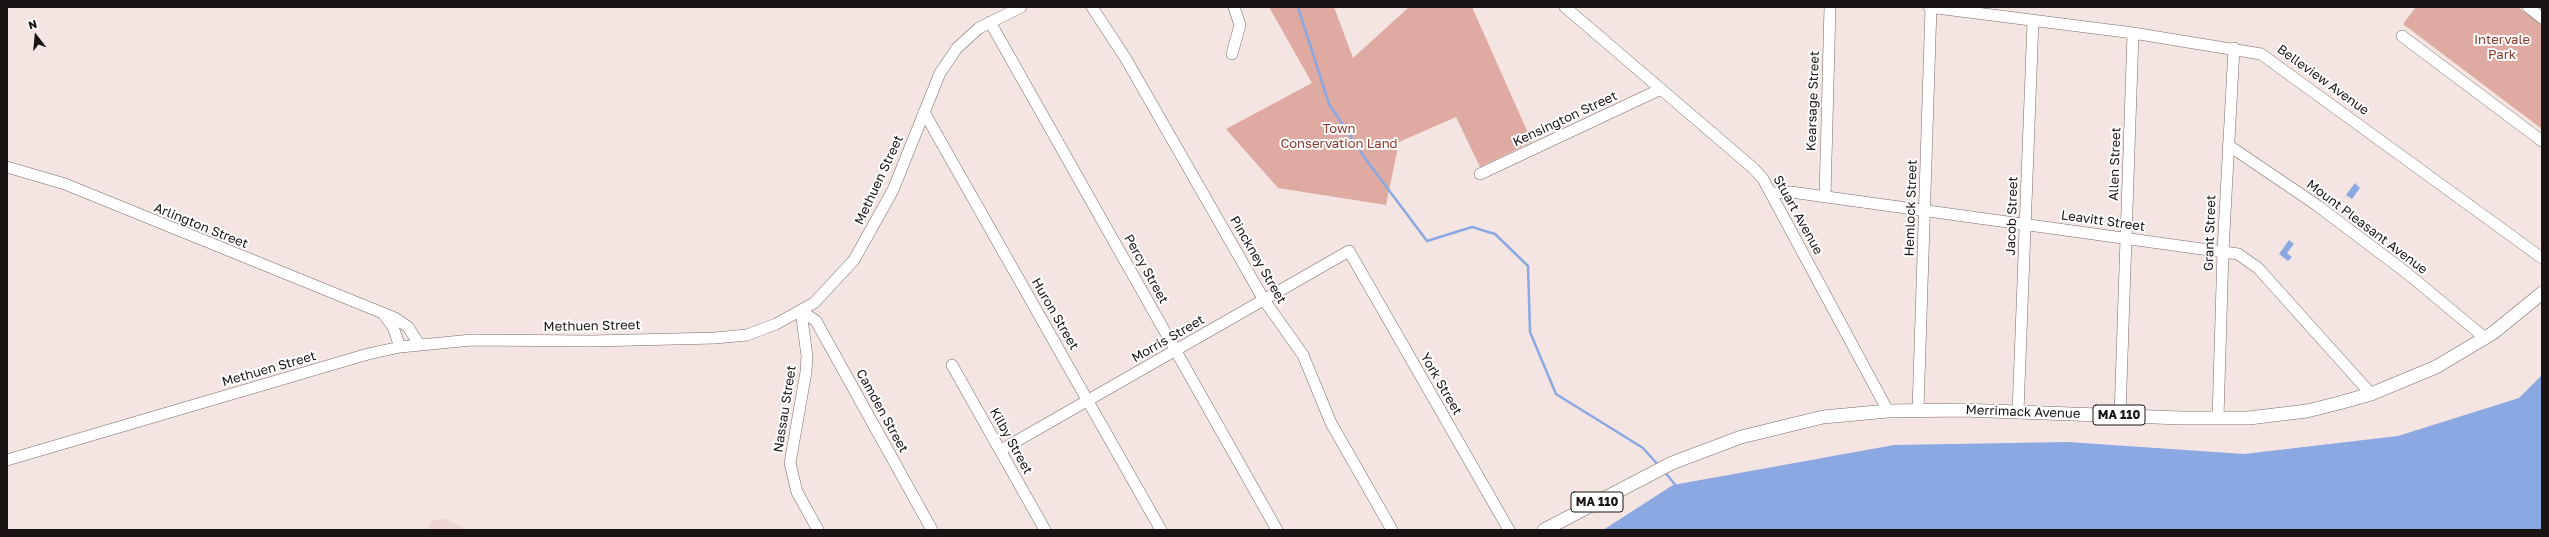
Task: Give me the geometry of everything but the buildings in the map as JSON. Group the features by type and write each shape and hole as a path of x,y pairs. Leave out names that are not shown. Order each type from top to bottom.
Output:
{"main road":[{"name":"Merrimack Avenue","path":"1544,530 1672,463 1729,441 1778,426 1823,417 1888,411 1918,410 2249,418 2307,411 2371,394 2436,367 2485,338 2542,293"}],"street":[{"name":"Methuen Street","path":"7,460 368,354 400,347 472,340 592,341 731,336 761,330 801,312 814,303 837,281 863,246 893,190 924,112 948,60 967,37 990,22 1020,7"},
{"name":"Pinckney Street","path":"1092,7 1116,43 1264,300 1303,355 1331,423 1392,530"},
{"path":"1232,54 1240,25 1234,7"},
{"name":"Stuart Avenue","path":"1565,7 1753,168 1772,193 1888,411"},
{"name":"Kearsage Street","path":"1825,197 1830,7"},
{"name":"Belleview Avenue","path":"1930,7 2133,33 2234,48 2261,54 2279,65 2542,258"},
{"name":"Hemlock Street","path":"1918,410 1930,7"},
{"path":"2528,7 2542,18"},
{"name":"Jacob Street","path":"2018,412 2033,21"},
{"name":"Percy Street","path":"990,22 1277,530"},
{"name":"Allen Street","path":"2120,416 2133,33"},
{"path":"2402,36 2542,141"},
{"name":"Grant Street","path":"2218,418 2223,251 2234,48"},
{"name":"Kensington Street","path":"1480,174 1661,89"},
{"name":"Huron Street","path":"924,112 1161,530"},
{"name":"Mount Pleasant Avenue","path":"2228,145 2318,206 2408,274 2485,338"},
{"name":"Arlington Street","path":"7,167 65,184 384,315 395,318 408,327 419,344"},
{"name":"Leavitt Street","path":"1772,193 1791,192 2238,254 2258,268 2371,394"},
{"name":"Morris Street","path":"1001,450 1349,251"},
{"name":"York Street","path":"1349,251 1509,530"},
{"name":"Nassau Street","path":"801,312 806,351 806,372 790,463 798,492 818,530"},
{"name":"Camden Street","path":"801,312 816,321 932,530"},
{"path":"384,315 394,327 400,347"},
{"name":"Kilby Street","path":"952,365 1046,530"}],"shaded area":[{"path":"446,519 468,530 426,530 432,520"}],"green space":[{"name":"Town Conservation Land","path":"1269,7 1334,7 1353,58 1409,7 1472,7 1532,142 1480,167 1456,117 1399,142 1386,205 1278,188 1226,129 1312,83"},
{"name":"Intervale Park","path":"2416,7 2518,7 2542,25 2542,129 2403,24"}],"water":[{"path":"2355,183 2360,188 2352,199 2346,195"},
{"path":"2289,240 2294,244 2287,253 2292,257 2288,261 2279,254"},
{"path":"2542,375 2542,530 1603,530 1673,485 1894,445 2068,442 2244,454 2398,436 2519,398"}],"waterway":[{"path":"1298,7 1329,104 1367,161 1427,241 1472,227 1495,234 1528,266 1530,332 1556,394 1643,448 1659,466"},
{"path":"1664,471 1677,487"}]}
